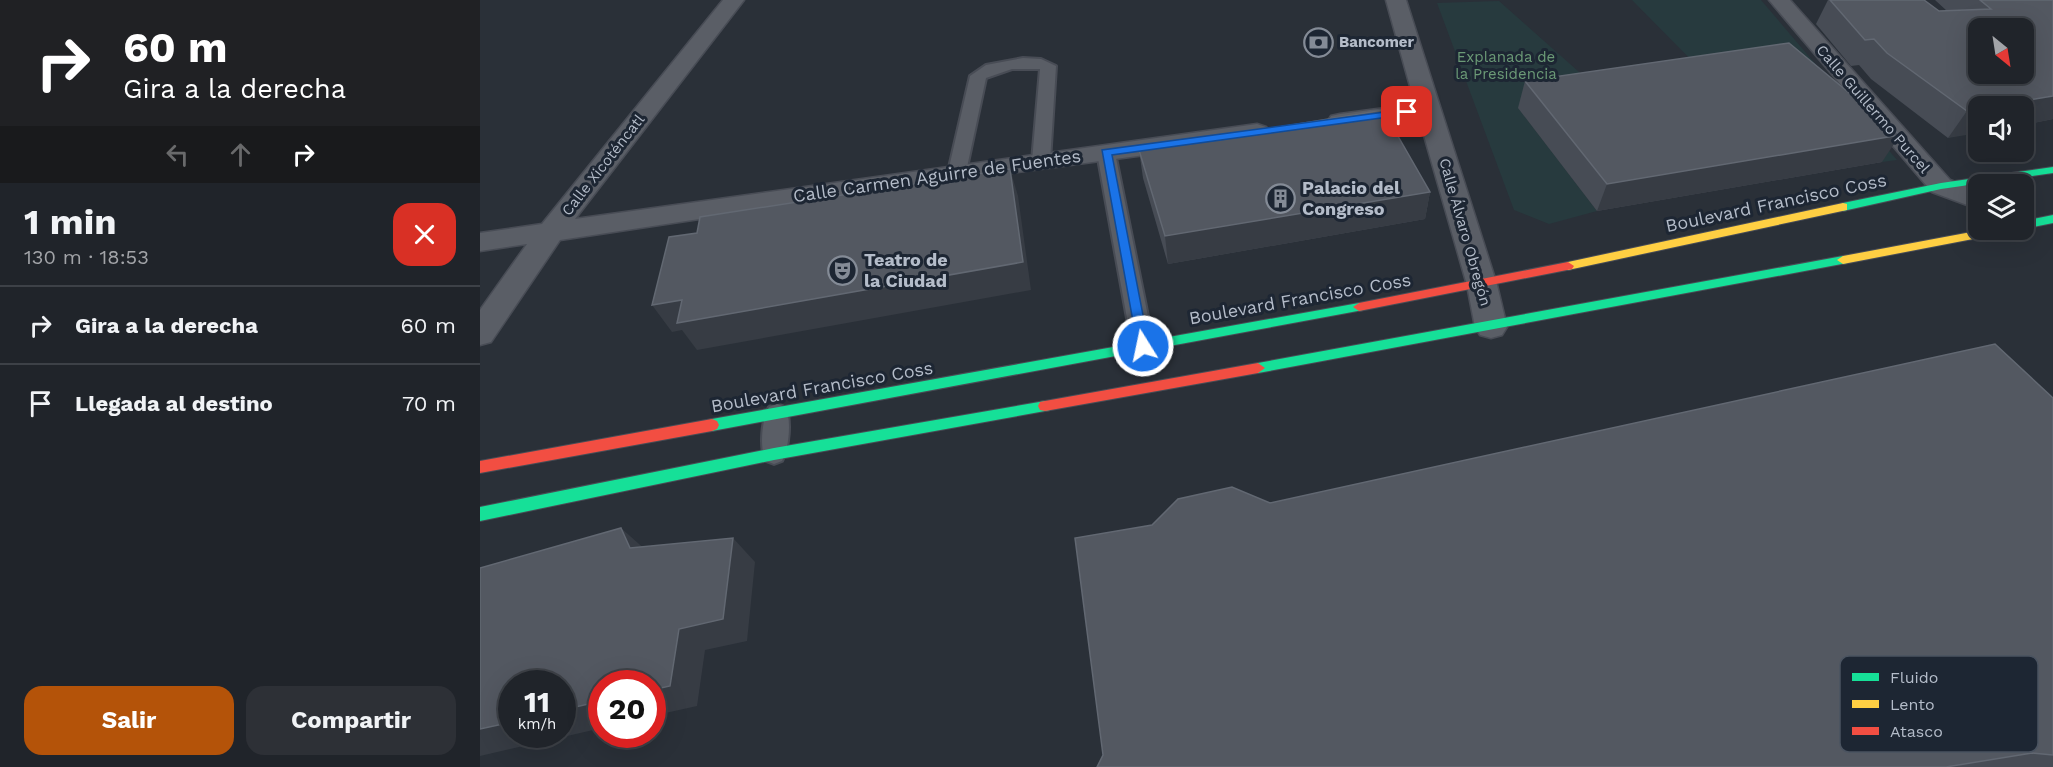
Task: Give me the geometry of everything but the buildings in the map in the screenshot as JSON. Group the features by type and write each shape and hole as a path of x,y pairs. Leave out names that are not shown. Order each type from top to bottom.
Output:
{"main road":[{"name":"Boulevard Francisco Coss","path":"480,468 1482,285 1941,186 2053,170"},
{"path":"480,514 774,454 1491,327 1968,236"}],"street":[{"name":"Calle Xicoténcatl","path":"480,334 551,231 734,0"},
{"name":"Calle Álvaro Obregón","path":"1396,0 1482,285 1491,327"},
{"name":"Calle Guillermo Purcel","path":"1779,0 1941,186 1968,197"},
{"path":"1314,124 1430,109"},
{"name":"Calle Carmen Aguirre de Fuentes","path":"480,242 957,172 1280,129"}],"lane":[{"path":"957,172 978,76 983,71 1001,66 1036,63 1048,66 1041,161"},
{"path":"1106,153 1143,346"},
{"path":"774,454 777,413"}],"green space":[{"path":"1632,0 1761,0 1897,160 1882,162 1776,70 1711,80"},
{"name":"Explanada de la Presidencia","path":"1499,1 1605,95 1519,109 1597,211 1549,224 1514,210 1437,3"}],"traffic: fast":[{"path":"1843,207 1941,186 2053,170"},
{"path":"2034,223 2053,219"},
{"path":"1258,368 1843,260"},
{"path":"712,425 1359,307"},
{"path":"480,514 774,454 1045,406"}],"traffic: slow":[{"path":"1568,266 1843,207"},
{"path":"1843,260 1968,236"}],"traffic: jam":[{"path":"1359,307 1568,266"},
{"path":"1045,406 1258,368"},
{"path":"480,467 712,425"}],"place":[{"name":"Bancomer","path":"1318,42"},
{"name":"Palacio del Congreso","path":"1281,198"},
{"name":"Teatro de la Ciudad","path":"843,270"}],"route":[{"path":"1143,346 1106,153 1407,112"}]}
